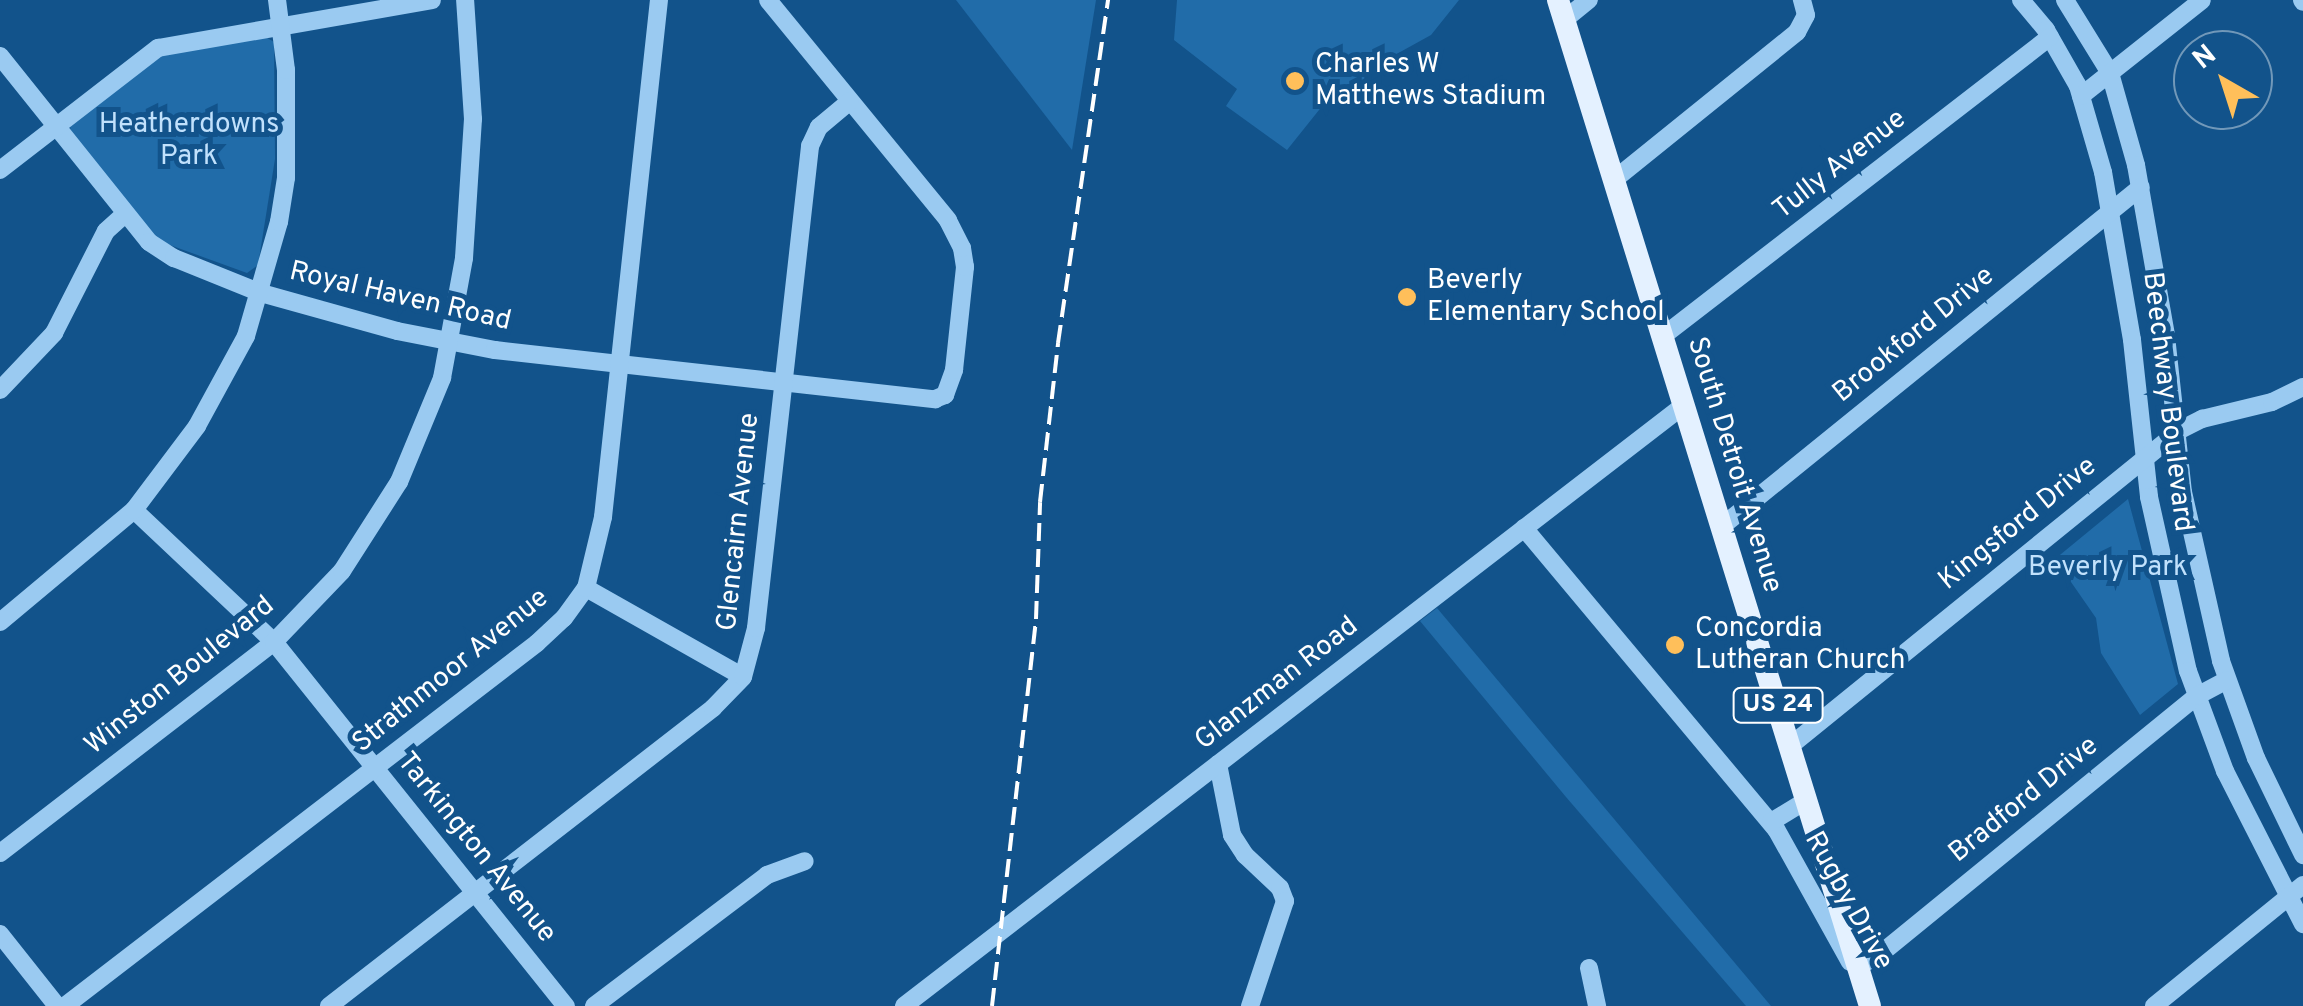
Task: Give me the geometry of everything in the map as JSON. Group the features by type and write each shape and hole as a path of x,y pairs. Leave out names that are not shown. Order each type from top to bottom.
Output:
{"main road":[{"name":"South Detroit Avenue","path":"1561,10 1868,992"}],"street":[{"path":"0,622 134,510 206,412 238,354 261,293 286,178 282,25 277,0"},
{"path":"0,170 158,48 432,0"},
{"name":"Winston Boulevard","path":"0,853 274,642 342,571 398,482 431,409 450,342 470,194 472,77 464,0"},
{"name":"Strathmoor Avenue","path":"66,1006 537,643 564,618 586,588 603,517 659,0"},
{"path":"768,0 850,101"},
{"path":"1561,10 1588,0"},
{"path":"1615,179 1796,32 1806,15 1802,0"},
{"name":"Beechway Boulevard","path":"2021,0 2050,38 2081,96 2111,211 2160,557 2197,696 2225,772 2303,924"},
{"name":"Beechway Boulevard","path":"2065,0 2110,73 2140,187 2166,336 2174,433 2193,550 2227,680 2256,758 2303,855"},
{"path":"2081,96 2202,0"},
{"name":"Tully Avenue","path":"1663,336 2050,38"},
{"name":"Royal Haven Road","path":"0,56 125,214 160,250 261,293 450,342 935,399 945,395 954,370 965,268 962,248 948,220 850,101"},
{"name":"Glencairn Avenue","path":"329,1006 713,708 742,677 756,628 810,146 819,126 850,101"},
{"name":"Brookford Drive","path":"1722,527 2140,187"},
{"path":"0,390 54,333 106,230 125,214"},
{"name":"Kingsford Drive","path":"1790,746 2174,433 2202,419 2272,402 2303,387"},
{"name":"Glanzman Road","path":"904,1006 1684,405"},
{"name":"Tarkington Avenue","path":"134,510 274,642 566,1006"},
{"name":"Rugby Drive","path":"1524,528 1771,822 1868,992"},
{"path":"586,588 742,677"},
{"name":"Bradford Drive","path":"1868,992 1884,951 2197,696 2227,680"},
{"path":"1218,764 1232,835 1245,856 1280,888 1285,901 1250,1006"},
{"name":"Rugby Drive","path":"1771,822 1807,800"},
{"path":"594,1006 767,875 806,860"},
{"path":"2154,1006 2303,886"},
{"path":"0,934 57,1006"},
{"path":"1590,968 1597,1006"}],"green space":[{"path":"956,0 1096,0 1072,150"},
{"name":"Charles W Matthews Stadium","path":"1177,0 1459,0 1431,35 1364,72 1365,89 1327,100 1287,150 1226,106 1237,89 1174,40"},
{"name":"Heatherdowns Park","path":"264,36 274,42 275,159 258,265 247,273 156,240 70,131 71,120 162,54"},
{"name":"Beverly Park","path":"2128,499 2178,684 2140,715 2101,653 2096,618 2055,559"},
{"path":"1437,608 1771,1006 1746,1006 1566,797 1420,621"}],"railway":[{"path":"992,1006 1036,619 1040,502 1058,343 1108,0"}],"place":[{"name":"Charles W Matthews Stadium","path":"1295,81"},
{"name":"Beverly Elementary School","path":"1407,297"},
{"name":"Concordia Lutheran Church","path":"1675,645"}]}
